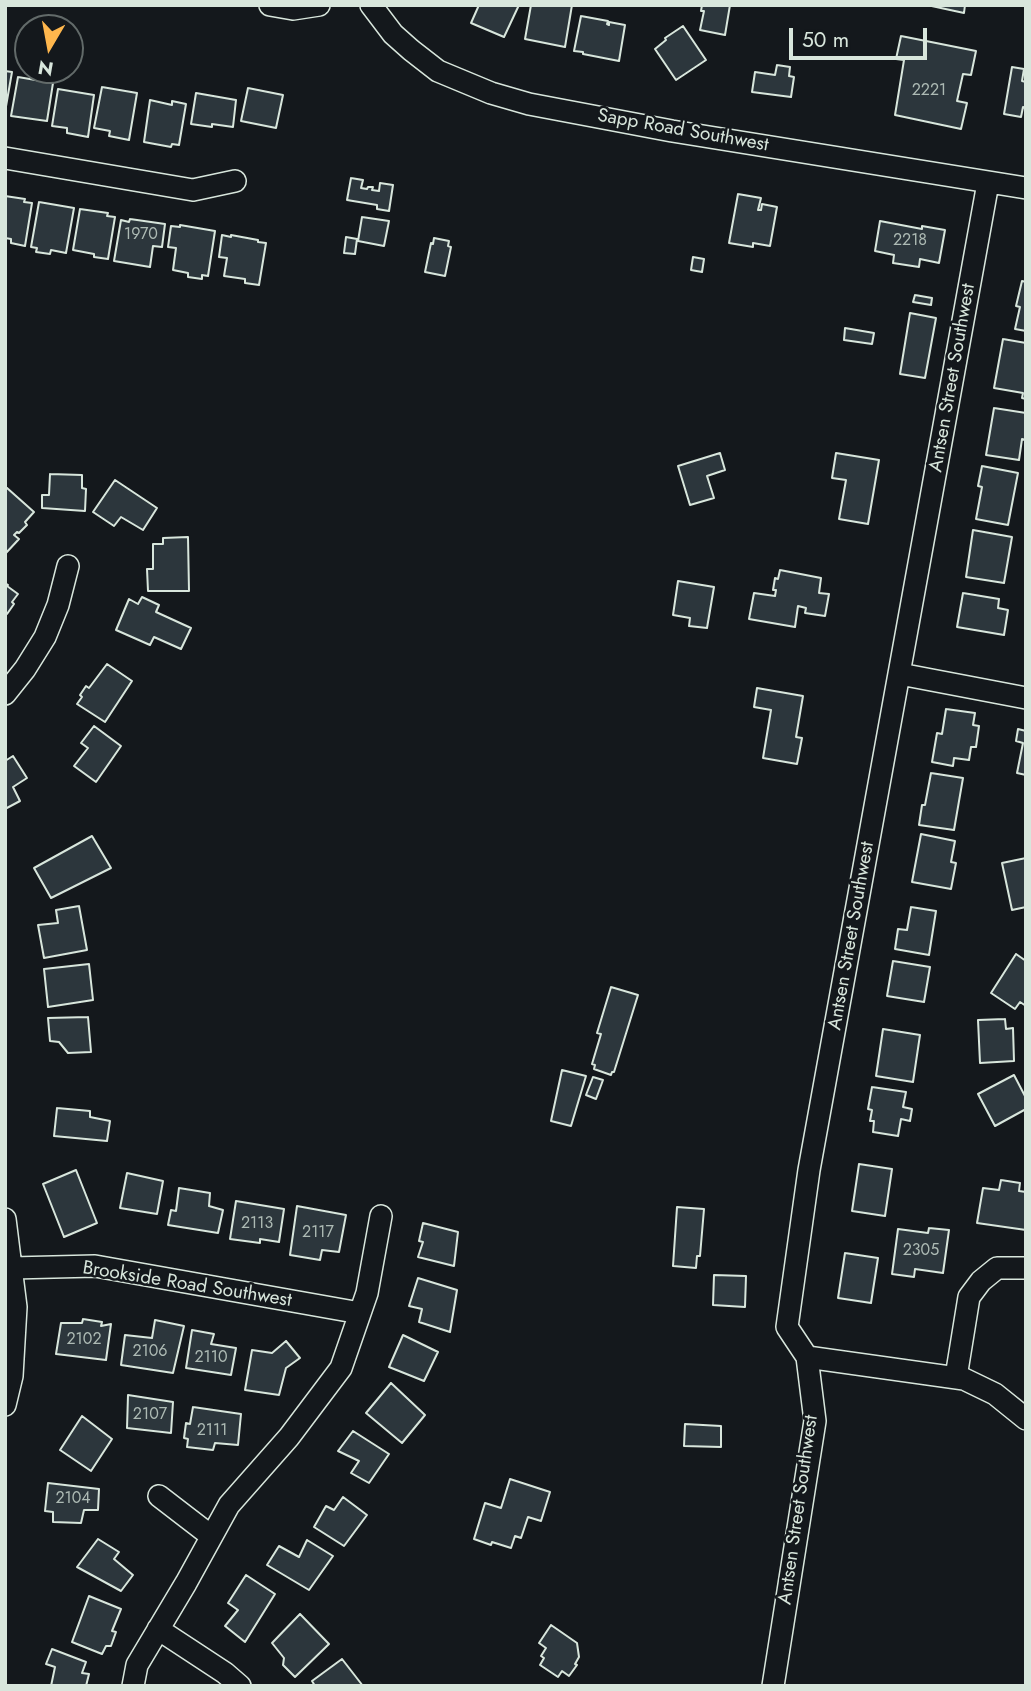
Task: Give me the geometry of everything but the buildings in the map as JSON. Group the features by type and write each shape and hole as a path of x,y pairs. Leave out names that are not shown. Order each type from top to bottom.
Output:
{"street":[{"path":"270,5 293,9 319,5"},
{"name":"Sapp Road Southwest","path":"371,5 393,34 438,71 491,93 529,104 672,131 1026,188"},
{"path":"5,158 193,190 235,181"},
{"name":"Antsen Street Southwest","path":"773,1686 815,1421 807,1357 787,1327 809,1170 988,183"},
{"path":"5,694 45,637 58,606 68,566"},
{"path":"900,674 1026,698"},
{"path":"133,1686 137,1665 229,1505 289,1437 341,1368 367,1293 381,1216"},
{"path":"5,1219 16,1307 12,1376 5,1405"},
{"name":"Brookside Road Southwest","path":"12,1268 95,1266 360,1314"},
{"path":"956,1377 969,1297 981,1281 997,1268 1026,1268"},
{"path":"807,1357 964,1379 995,1394 1026,1419"},
{"path":"159,1496 211,1536"},
{"path":"158,1629 226,1672 240,1686"}]}
